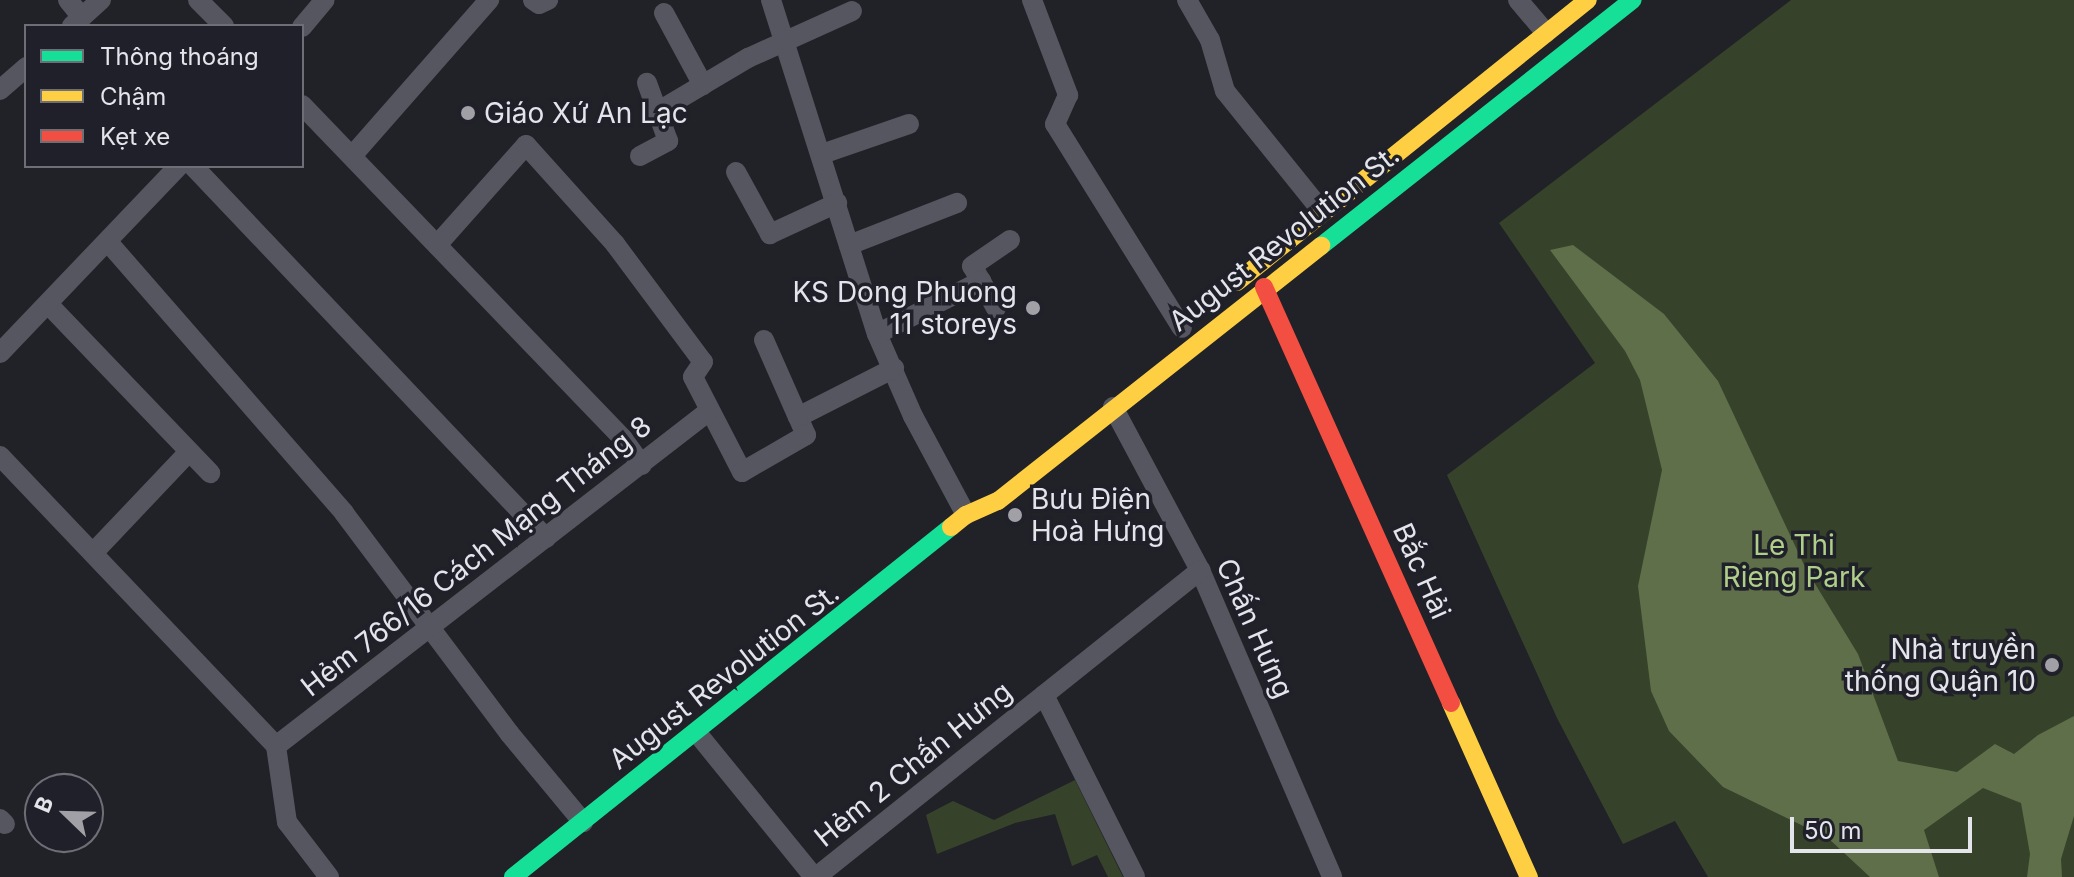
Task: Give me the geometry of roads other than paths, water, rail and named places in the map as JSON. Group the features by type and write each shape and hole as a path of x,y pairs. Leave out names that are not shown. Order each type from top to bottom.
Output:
{"main road":[{"name":"August Revolution St.","path":"1217,299 1322,211 1588,0"},
{"name":"August Revolution St.","path":"513,877 966,515 998,501 1264,287 1633,0"},
{"name":"Bắc Hải","path":"1264,287 1529,877"},
{"name":"August Revolution St.","path":"966,515 987,482"}],"street":[{"path":"68,0 77,22 101,0"},
{"path":"198,0 222,24"},
{"path":"304,25 325,0"},
{"path":"352,156 489,0"},
{"path":"533,0 539,4 548,0"},
{"path":"771,0 877,334 913,416 966,515"},
{"path":"1032,0 1068,95 1055,124 1182,328"},
{"path":"1187,0 1210,40 1225,91 1322,211"},
{"path":"1518,0 1546,33"},
{"path":"657,112 785,42 852,11"},
{"path":"664,13 703,85"},
{"path":"0,90 24,69"},
{"path":"640,156 668,141 647,83"},
{"path":"304,107 623,439 642,465"},
{"path":"822,154 909,124"},
{"path":"437,245 526,145 615,244 703,362 693,377 742,472 806,435 764,340"},
{"path":"0,353 177,168"},
{"path":"195,168 546,538"},
{"path":"736,172 770,234 837,203"},
{"path":"849,245 957,203"},
{"path":"996,308 972,266 1010,240"},
{"path":"108,242 234,382 344,513 509,733 583,822"},
{"path":"877,334 981,281"},
{"path":"49,305 210,473"},
{"path":"798,417 894,368"},
{"name":"Chấn Hưng","path":"1113,407 1200,570 1332,877"},
{"name":"Hẻm 766/16 Cách Mạng Tháng 8","path":"276,746 709,411"},
{"path":"93,553 189,452"},
{"path":"0,456 276,746 287,822 329,877"},
{"name":"Hẻm 2 Chấn Hưng","path":"815,877 1200,570"},
{"name":"Hẻm 2 Chấn Hưng","path":"1044,695 1135,877"},
{"path":"697,733 815,877"}],"place":[{"name":"Giáo Xứ An Lạc","path":"468,113"},
{"name":"KS Dong Phuong 11 storeys","path":"1033,308"},
{"name":"Bưu Điện Hoà Hưng","path":"1015,515"},
{"name":"Nhà truyền thống Quận 10","path":"2052,665"}],"park label":[{"name":"Le Thi Rieng Park","path":"1794,561"}]}
